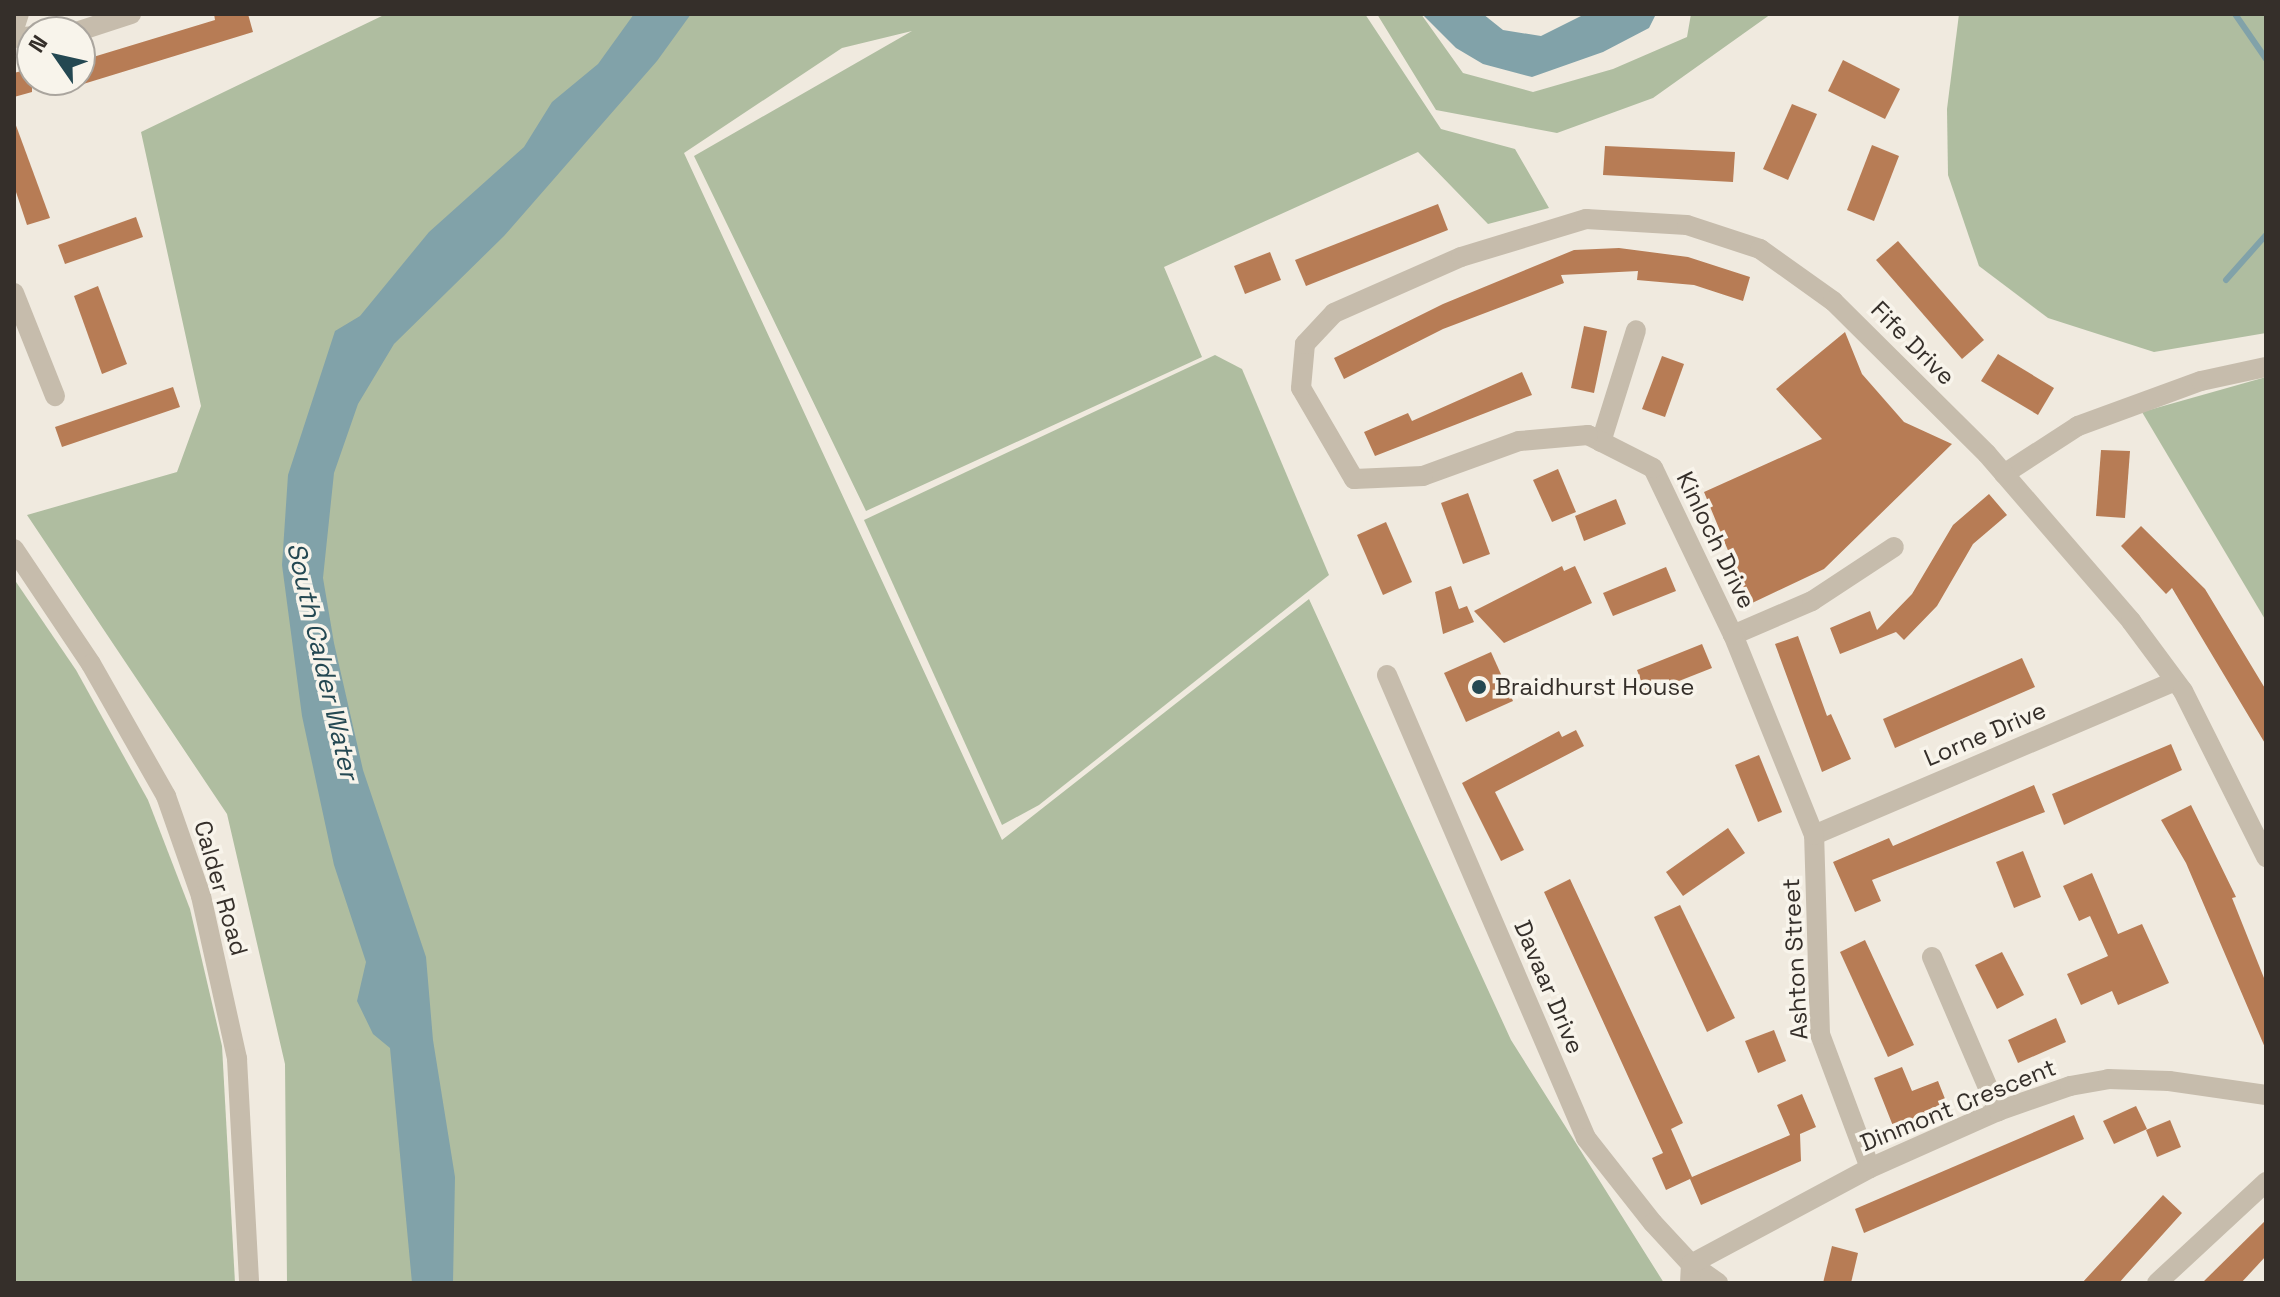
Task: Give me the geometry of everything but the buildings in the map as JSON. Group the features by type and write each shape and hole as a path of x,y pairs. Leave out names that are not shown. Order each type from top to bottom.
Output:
{"street":[{"path":"14,29 19,14"},
{"path":"96,25 131,14"},
{"name":"Fife Drive","path":"1334,313 1461,257 1586,219 1687,225 1760,249 1833,301 2004,474 2175,681 2266,857"},
{"path":"14,293 55,396"},
{"name":"Kinloch Drive","path":"1334,313 1305,344 1301,388 1354,479 1423,476 1519,441 1588,435 1653,468 1733,635 1814,835"},
{"path":"1601,442 1636,330"},
{"path":"2004,474 2078,426 2201,381 2266,367"},
{"path":"1733,635 1812,601 1894,547"},
{"name":"Calder Road","path":"14,549 91,664 166,796 201,896 237,1059 249,1283"},
{"name":"Davaar Drive","path":"1387,675 1586,1138 1690,1274 1718,1283"},
{"name":"Lorne Drive","path":"1814,835 2175,681"},
{"name":"Ashton Street","path":"1814,835 1820,1034 1870,1168"},
{"path":"1932,957 1998,1111"},
{"name":"Dinmont Crescent","path":"1690,1274 1870,1168 1998,1111 2070,1086 2108,1079 2169,1081 2266,1095"},
{"path":"2157,1283 2266,1182"}],"green space":[{"path":"386,14 1365,14 1441,129 1515,149 1549,208 1488,224 1418,152 1164,267 1202,357 866,511 694,156 912,31 842,48 684,153 1002,840 1309,599 1511,1040 1664,1283 287,1283 285,1064 227,814 27,515 177,472 201,406 141,132"},
{"path":"1377,14 1421,14 1463,73 1533,92 1613,69 1687,37 1691,14 1771,14 1653,98 1557,133 1436,110"},
{"path":"1959,14 2266,14 2266,333 2154,352 2048,318 1979,266 1948,175 1947,109"},
{"path":"1215,355 1242,369 1329,575 1039,805 1002,825 864,520"},
{"path":"2266,377 2266,621 2142,412"},
{"path":"14,579 76,670 148,800 190,909 222,1046 235,1283 14,1283"}],"water":[{"name":"South Calder Water","path":"634,14 691,14 657,61 504,236 394,344 358,404 334,473 323,578 334,643 363,770 426,957 433,1040 455,1177 453,1283 412,1283 390,1048 373,1034 357,1001 366,962 334,865 302,716 282,565 288,475 335,331 360,316 429,232 524,147 552,102 598,64"},
{"path":"1422,14 1483,14 1503,30 1541,36 1585,14 1656,14 1649,28 1603,52 1532,77 1483,64 1456,48"}],"waterway":[{"path":"2235,14 2266,59"},
{"path":"2226,280 2266,235"}],"place":[{"name":"Braidhurst House","path":"1479,687"}]}
